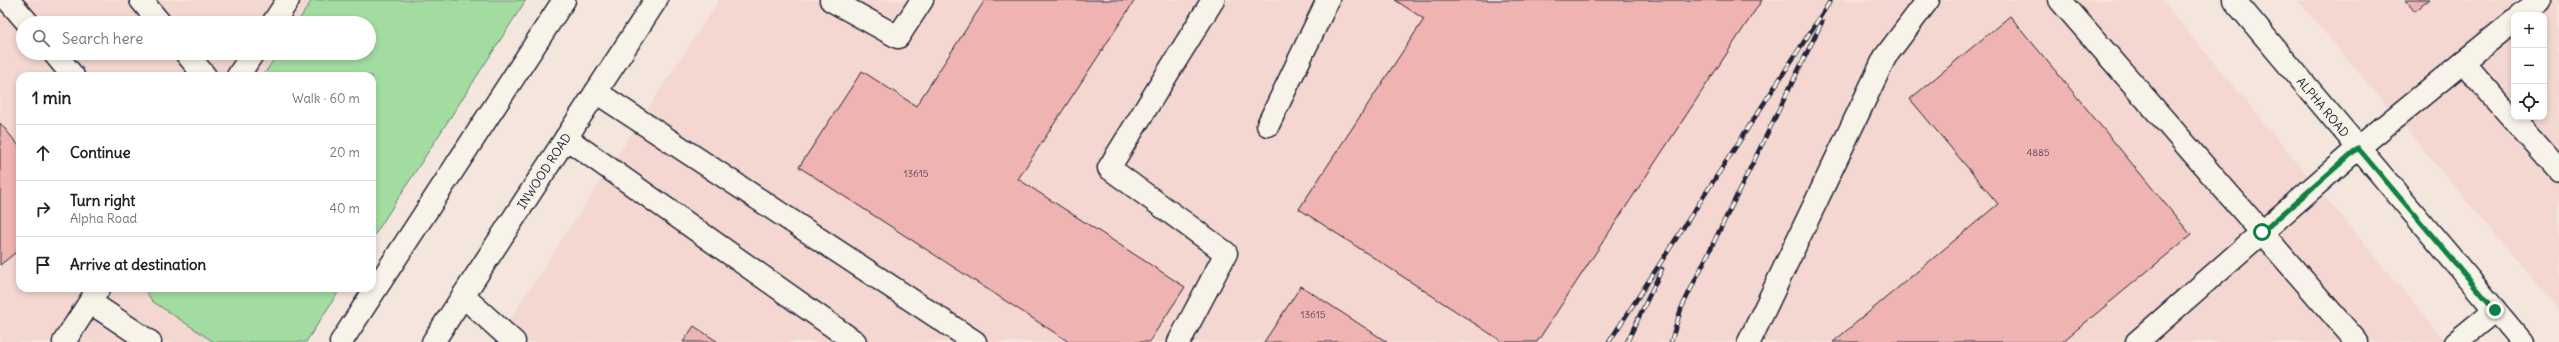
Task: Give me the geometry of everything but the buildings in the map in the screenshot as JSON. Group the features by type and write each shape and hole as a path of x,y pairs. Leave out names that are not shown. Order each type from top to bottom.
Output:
{"main road":[{"path":"8,0 22,16"},
{"path":"141,0 154,16"},
{"path":"278,16 288,0"},
{"path":"376,288 564,0"},
{"name":"INWOOD ROAD","path":"433,342 656,0"},
{"path":"831,0 898,37 922,0"},
{"path":"1179,342 1226,253 1109,168 1213,0"},
{"path":"1268,125 1328,0"},
{"path":"1749,342 1885,57 1928,0"},
{"path":"2060,0 2357,342"},
{"name":"ALPHA ROAD","path":"2234,0 2522,342"},
{"path":"2525,12 2540,0"},
{"path":"2137,342 2358,148 2511,23"},
{"path":"60,60 70,72"},
{"path":"192,60 203,72"},
{"path":"241,72 248,60"},
{"path":"2463,62 2559,171"},
{"path":"596,92 975,342"},
{"path":"566,138 855,342"},
{"path":"341,342 374,292"},
{"path":"64,342 94,295 150,342"},
{"path":"463,296 514,342"},
{"path":"2456,342 2495,310"}],"shaded area":[{"path":"0,0 516,0 376,74 376,72 16,72 16,292 323,292 290,342 0,342"},
{"path":"719,0 2162,0 2446,342 495,342"},
{"path":"2297,0 2559,0 2559,310"}],"green space":[{"path":"312,0 526,0 376,233 376,72 266,72 273,60 376,60 376,16 302,16"},
{"path":"146,292 338,292 306,342 214,342 152,301"}],"railway":[{"path":"1609,342 1831,0"},
{"path":"1671,342 1681,309 1822,22"},
{"path":"1627,342 1662,269"}],"route":[{"path":"2262,232 2358,148 2495,310"}]}
